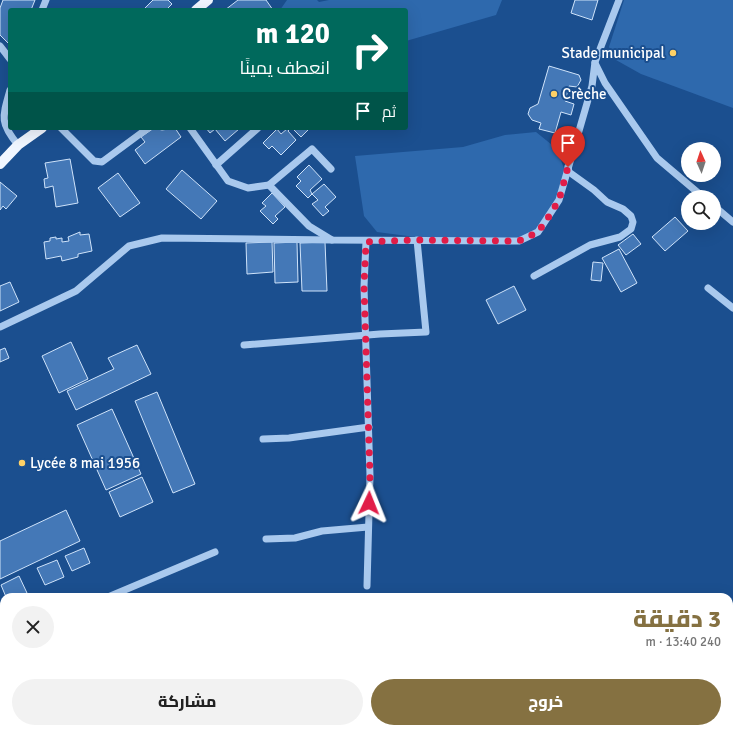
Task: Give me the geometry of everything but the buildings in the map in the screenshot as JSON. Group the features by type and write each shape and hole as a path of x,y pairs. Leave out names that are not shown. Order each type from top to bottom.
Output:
{"main road":[{"path":"198,8 208,0"},
{"path":"0,164 18,145 39,130"}],"street":[{"path":"0,328 76,291 129,246 162,238 332,240 366,242 416,240 519,241 538,232 559,200 592,86 595,62 619,0"},
{"path":"0,46 8,56"},
{"path":"595,62 605,84 657,158 695,190"},
{"path":"8,96 2,116 3,133 18,145"},
{"path":"63,130 94,161 102,162 145,130"},
{"path":"191,130 228,181 248,188 269,185 312,149 331,169"},
{"path":"216,164 256,130"},
{"path":"534,276 590,245 620,237 631,229 633,222 631,216 623,209 607,202 594,190 568,172 568,167"},
{"path":"269,185 309,226 332,240"},
{"path":"721,212 733,222"},
{"path":"244,345 426,332 416,240"},
{"path":"366,242 364,286 370,476 367,586"},
{"path":"708,288 733,308"},
{"path":"263,439 289,438 369,427"},
{"path":"266,539 295,538 322,531 368,527"},
{"path":"118,593 215,552"}],"shaded area":[{"path":"287,0 317,0 319,2 329,0 502,0 496,15 408,40 408,8 281,8"},
{"name":"Stade municipal","path":"624,0 733,0 733,108 641,74 616,60 609,47"},
{"path":"536,132 557,149 567,177 546,221 524,241 446,241 377,232 364,216 355,156 463,147 505,135"}],"place":[{"name":"Stade municipal","path":"673,53"},
{"name":"Crèche","path":"554,94"},
{"name":"Lycée 8 mai 1956","path":"22,463"}],"route":[{"path":"369,503 370,476 364,286 366,242 416,240 519,241 538,232 546,221 559,200 567,177 568,167"}]}
